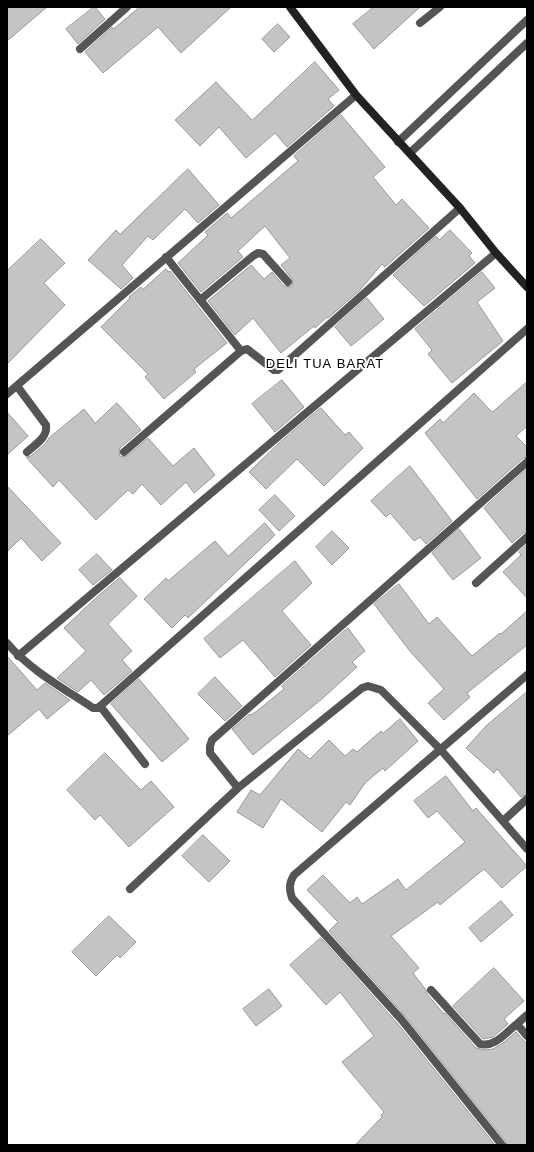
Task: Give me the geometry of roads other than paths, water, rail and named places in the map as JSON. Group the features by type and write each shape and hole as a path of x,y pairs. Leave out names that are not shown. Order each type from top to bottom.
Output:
{"main road":[{"path":"290,7 356,95 460,208 496,253 527,287"}],"street":[{"path":"80,49 127,7"},
{"path":"420,23 440,7"},
{"path":"398,142 527,20"},
{"path":"410,153 527,43"},
{"path":"7,394 356,95"},
{"path":"124,452 240,351 247,349 274,370 278,370 460,208"},
{"path":"200,300 258,253 263,254 288,282"},
{"path":"18,656 496,253"},
{"path":"166,257 240,351"},
{"path":"7,643 18,656 93,708 98,708 527,329"},
{"path":"17,386 46,425 47,430 45,436 27,452"},
{"path":"238,788 210,753 212,740 527,462"},
{"path":"476,583 527,537"},
{"path":"502,1145 401,1019 292,898 289,887 294,876 527,675"},
{"path":"130,890 238,788 362,688 368,686 381,690 441,750 527,849"},
{"path":"100,706 146,764"},
{"path":"503,821 527,799"},
{"path":"431,990 480,1044 484,1045 493,1043 502,1038 527,1015"},
{"path":"517,1024 527,1036"}],"district":[{"name":"DELI TUA BARAT","path":"325,364"}]}
